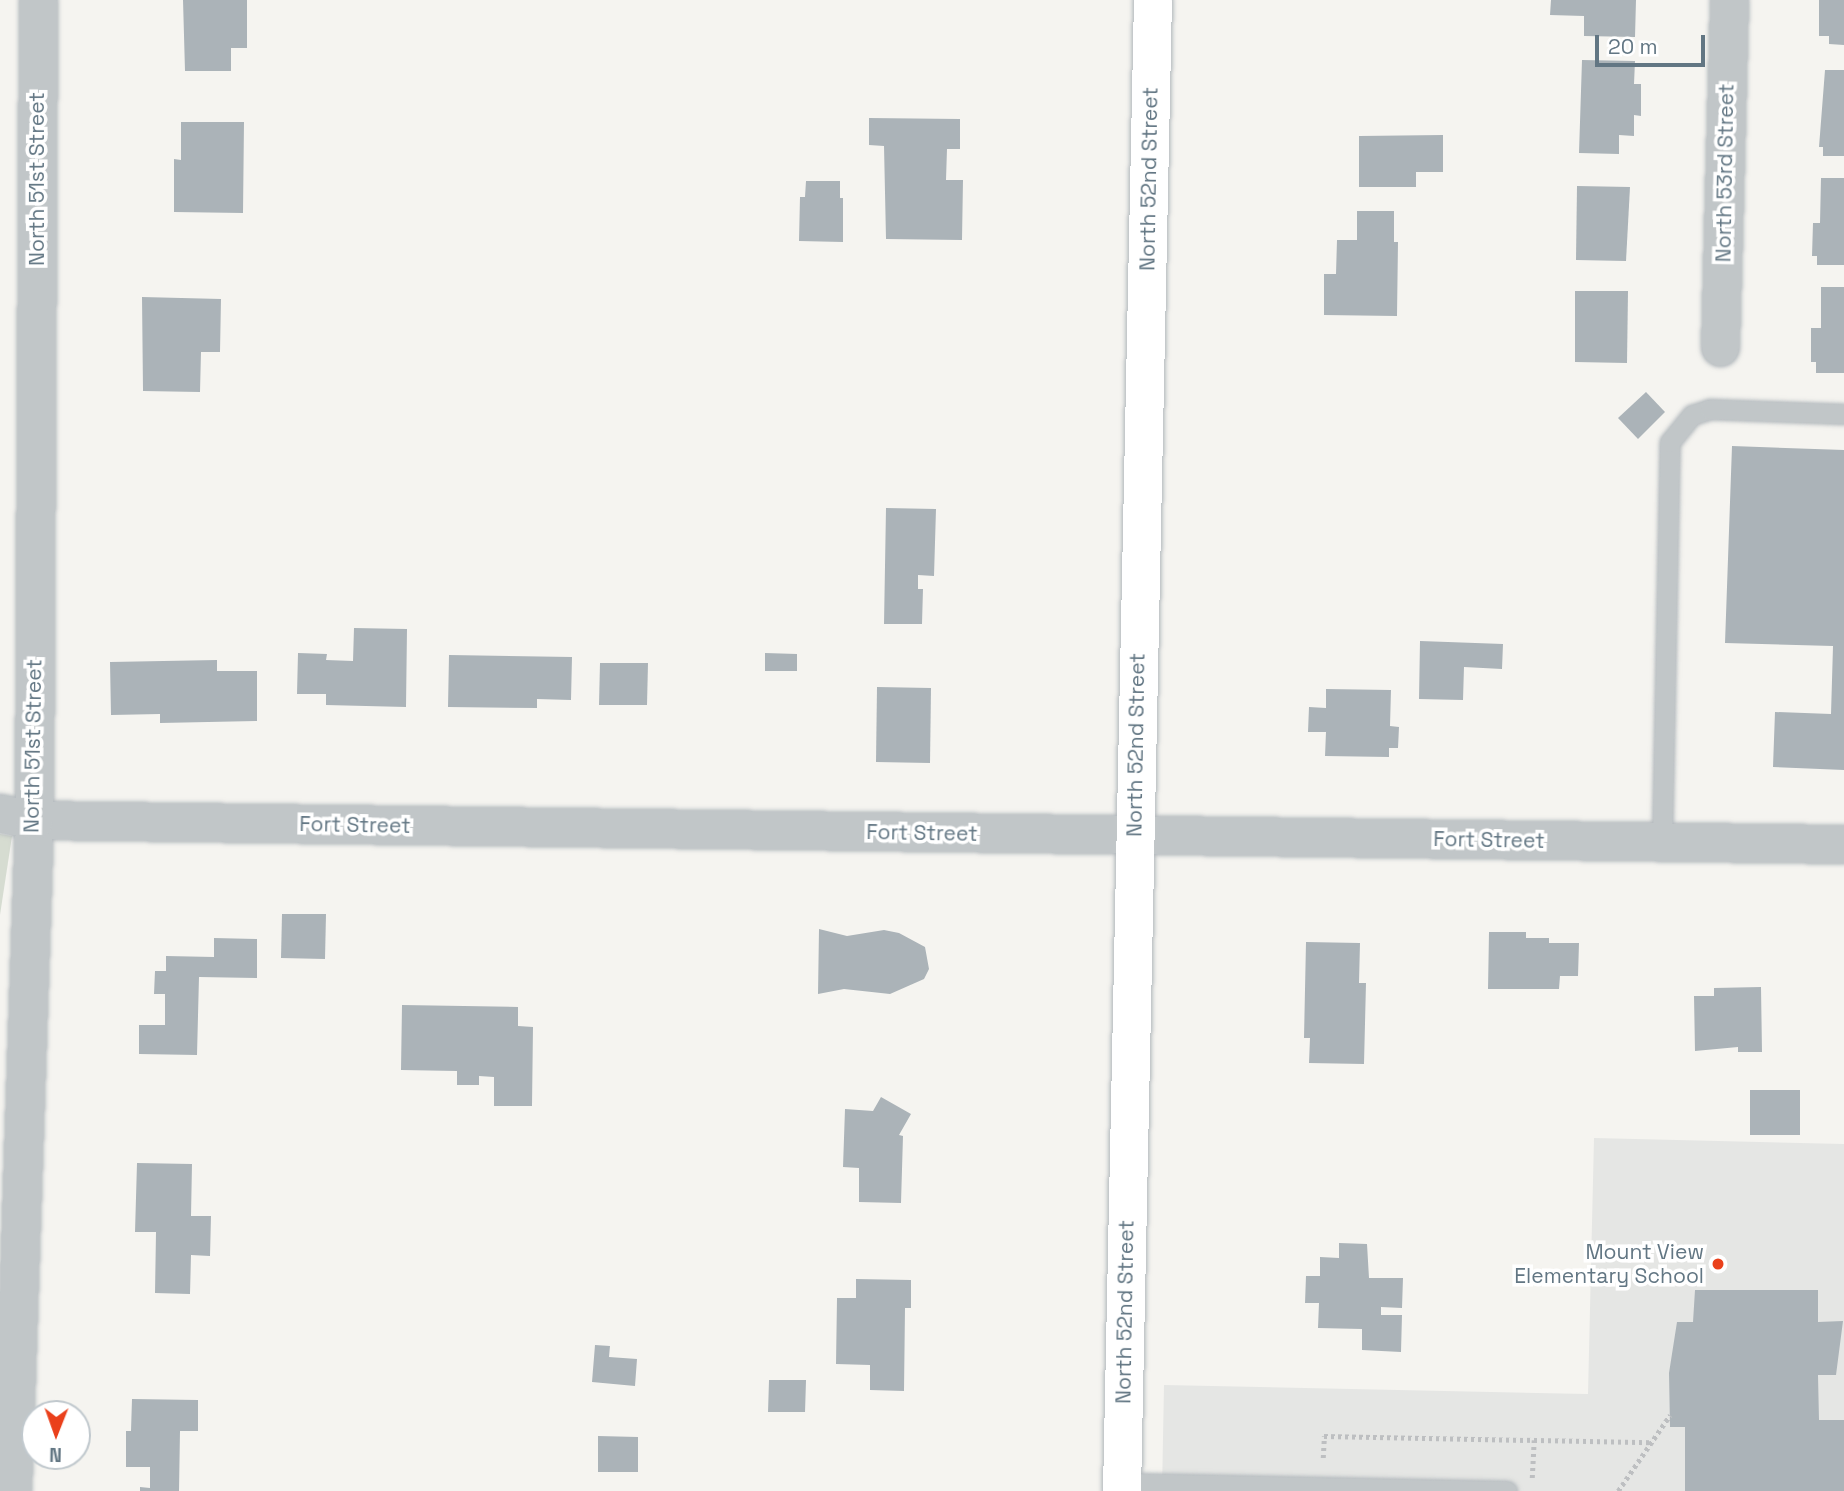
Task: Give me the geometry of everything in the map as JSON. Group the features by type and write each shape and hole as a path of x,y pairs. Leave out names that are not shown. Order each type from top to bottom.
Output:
{"main road":[{"name":"North 52nd Street","path":"1122,1487 1153,0"}],"street":[{"name":"North 51st Street","path":"12,1491 27,939 17,817 38,0"},
{"name":"North 53rd Street","path":"1720,347 1729,0"},
{"name":"Fort Street","path":"17,817 1134,836 1844,844"},
{"path":"0,965 27,939"}],"lane":[{"path":"1662,842 1670,442 1692,415 1710,409 1844,414"},
{"path":"1122,1487 1507,1491"}],"path":[{"path":"1618,1491 1670,1415"},
{"path":"1323,1471 1324,1436 1651,1443"},
{"path":"1532,1489 1534,1440"}],"shaded area":[{"path":"0,834 12,836 0,915"},
{"name":"Mount View Elementary School","path":"1594,1138 1844,1144 1844,1491 1162,1491 1164,1385 1588,1394"}],"building":[{"path":"183,0 247,0 247,48 231,48 231,71 185,71"},
{"path":"1551,0 1636,0 1635,37 1584,36 1584,16 1550,15"},
{"path":"1819,0 1844,0 1844,45 1829,44 1829,36 1819,36"},
{"path":"1582,60 1635,61 1634,84 1641,84 1641,116 1634,115 1634,136 1619,135 1619,154 1579,153"},
{"path":"1825,70 1844,70 1844,156 1823,156 1823,147 1819,147"},
{"path":"869,118 960,119 960,149 947,149 946,180 963,180 962,240 886,239 884,146 869,145"},
{"path":"181,122 244,122 243,213 174,212 174,159 181,160"},
{"path":"1443,135 1443,172 1416,172 1416,187 1359,187 1359,136"},
{"path":"1821,178 1844,178 1844,265 1817,265 1817,256 1812,256 1813,223 1820,223"},
{"path":"806,181 840,181 840,198 843,198 843,242 799,241 800,197 805,197"},
{"path":"1577,186 1630,187 1626,261 1576,260"},
{"path":"1357,211 1394,211 1394,242 1398,242 1397,316 1324,315 1324,274 1336,274 1337,240 1357,240"},
{"path":"1821,287 1844,287 1844,373 1816,373 1816,362 1811,362 1811,328 1821,328"},
{"path":"1575,291 1628,291 1627,363 1575,362"},
{"path":"142,297 221,299 220,352 201,352 200,392 143,391"},
{"path":"1646,392 1665,412 1638,439 1618,418"},
{"path":"1732,446 1844,450 1844,770 1773,767 1775,712 1831,714 1833,646 1725,643"},
{"path":"886,508 936,509 934,576 918,575 918,589 923,589 922,624 884,624"},
{"path":"354,628 407,629 406,707 326,705 326,694 297,694 298,653 327,654 326,660 353,661"},
{"path":"1420,641 1503,644 1502,669 1464,667 1463,700 1419,699"},
{"path":"765,653 797,654 797,671 765,671"},
{"path":"449,655 572,657 571,700 537,699 537,708 448,707"},
{"path":"217,660 217,671 257,671 257,721 160,723 160,714 111,715 110,662"},
{"path":"600,663 648,663 647,705 599,705"},
{"path":"877,687 931,688 930,763 876,762"},
{"path":"1326,689 1391,690 1390,726 1399,727 1398,748 1389,748 1389,757 1325,756 1326,732 1308,732 1309,707 1326,708"},
{"path":"282,914 326,914 325,959 281,958"},
{"path":"819,929 847,936 884,930 899,933 925,947 929,969 924,979 890,994 844,989 818,994"},
{"path":"1489,932 1526,932 1526,938 1549,938 1549,943 1579,943 1578,976 1560,976 1559,989 1488,989"},
{"path":"214,938 257,939 257,978 199,977 197,1055 139,1054 139,1025 165,1025 165,994 154,994 155,971 166,971 166,956 214,957"},
{"path":"1306,942 1360,943 1359,983 1366,983 1364,1064 1309,1063 1310,1038 1304,1038"},
{"path":"1761,987 1762,1052 1738,1052 1738,1047 1695,1051 1694,996 1714,996 1714,988"},
{"path":"402,1005 518,1007 518,1026 533,1027 532,1106 494,1106 494,1077 479,1076 479,1085 457,1085 457,1071 401,1070"},
{"path":"1750,1090 1800,1090 1800,1135 1750,1135"},
{"path":"881,1097 911,1114 899,1135 903,1136 901,1203 859,1202 859,1168 843,1167 845,1109 873,1111"},
{"path":"137,1163 192,1164 191,1216 211,1216 210,1256 191,1255 190,1294 155,1293 156,1232 135,1232"},
{"path":"1339,1243 1367,1244 1369,1278 1403,1278 1402,1308 1381,1307 1381,1315 1402,1315 1401,1352 1362,1350 1362,1329 1318,1328 1319,1303 1305,1303 1306,1276 1320,1276 1320,1257 1339,1258"},
{"path":"856,1279 911,1280 911,1308 905,1308 904,1391 870,1390 870,1365 836,1364 837,1298 856,1298"},
{"path":"1695,1290 1818,1290 1818,1322 1843,1321 1836,1375 1818,1375 1819,1420 1844,1420 1844,1491 1685,1491 1685,1427 1670,1427 1669,1373 1677,1322 1693,1322"},
{"path":"595,1345 610,1346 609,1357 637,1359 635,1386 592,1382"},
{"path":"769,1380 806,1380 805,1412 768,1412"},
{"path":"132,1399 198,1400 198,1431 180,1431 179,1491 140,1491 140,1487 150,1488 150,1467 126,1467 126,1431 131,1431"},
{"path":"598,1436 638,1437 638,1472 598,1472"}],"place":[{"name":"Mount View Elementary School","path":"1718,1264"}]}
